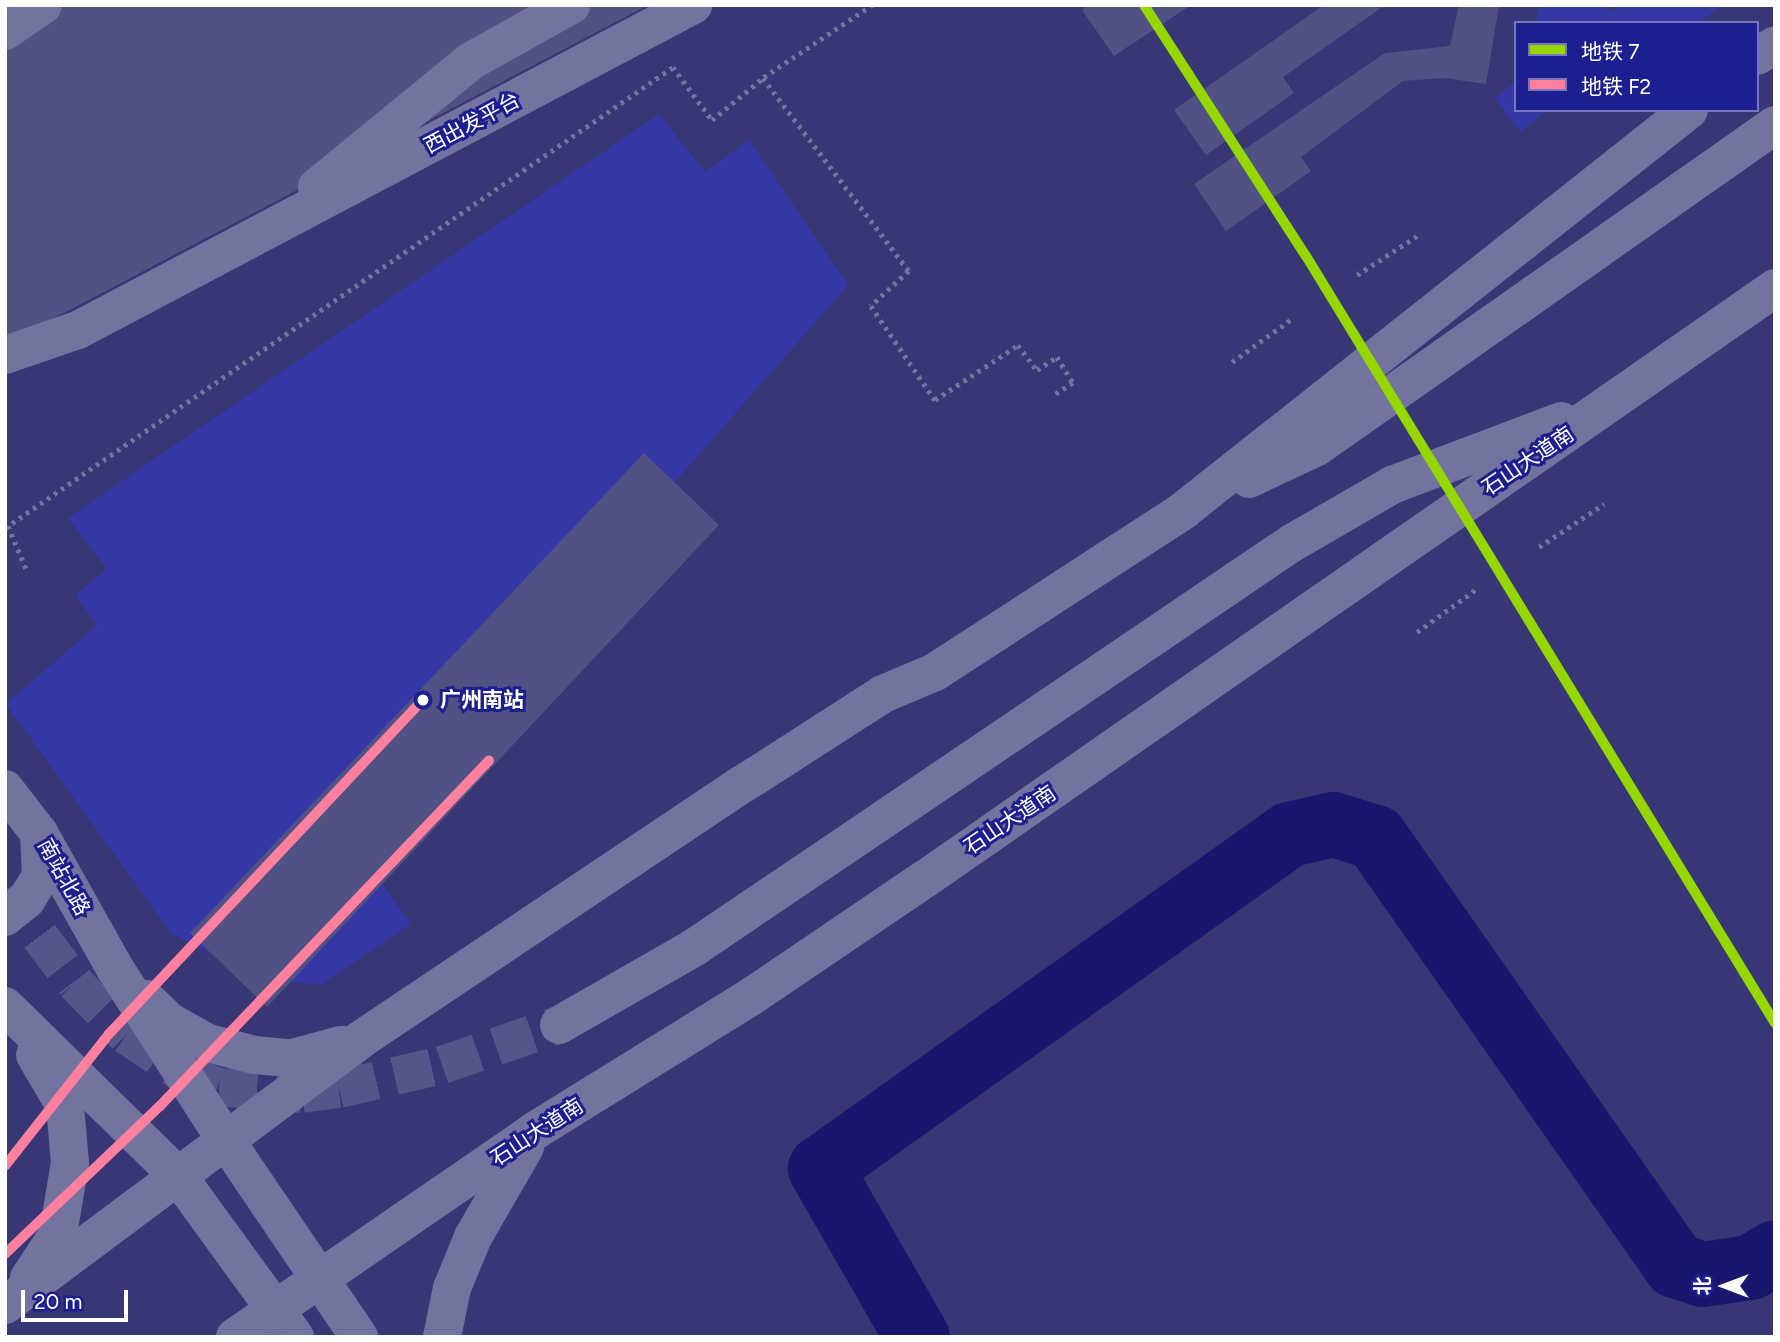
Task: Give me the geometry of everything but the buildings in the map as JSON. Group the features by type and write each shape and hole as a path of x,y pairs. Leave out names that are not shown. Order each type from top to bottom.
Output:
{"main road":[{"path":"5,31 43,5"},
{"name":"西出发平台","path":"251,241 471,61 571,5"},
{"name":"西出发平台","path":"5,355 78,330 251,241 693,5"},
{"path":"1759,56 1775,45"},
{"path":"10,1302 360,1040 743,784 883,694 935,672 1184,510 1686,112"},
{"path":"1184,510 1317,447 1775,125"},
{"name":"石山大道南","path":"235,1337 286,1323 318,1280 536,1130 752,996 1622,397 1775,288"},
{"path":"559,1025 695,947 1292,543 1392,485 1622,397"},
{"name":"南站北路","path":"5,789 39,832 116,970"},
{"path":"5,917 27,899 41,876 39,832"},
{"path":"116,970 170,1022 208,1043 292,1058 360,1040"},
{"path":"116,970 318,1280 359,1337"},
{"path":"7,1009 178,1176 286,1323"},
{"path":"7,1009 65,1106 70,1163 58,1234 10,1302"},
{"path":"442,1337 452,1288 472,1237 536,1130"}],"path":[{"path":"28,573 7,527 673,66 712,120 763,78 873,5"},
{"path":"763,78 909,271 871,306 935,400 1018,345 1037,370 1057,357 1073,383 1053,396"},
{"path":"1357,275 1420,234"},
{"path":"1232,362 1293,318"},
{"path":"1539,547 1604,504"},
{"path":"1417,632 1478,588"}],"shaded area":[{"path":"1540,5 1605,5 1610,12 1621,5 1723,5 1701,21 1536,21"},
{"path":"1514,83 1514,112 1545,112 1520,132 1495,98"},
{"path":"659,114 705,172 749,140 848,285 355,846 411,924 320,985 254,976 171,933 6,704 97,625 75,595 107,569 68,518"}],"waterway":[{"path":"917,1337 820,1168 1289,834 1333,824 1375,837 1675,1265 1702,1274 1750,1267 1775,1252"}],"tunnel":[{"path":"5,891 75,983 126,1035 182,1073 219,1087 302,1094 339,1089 442,1065 559,1025"}],"metro line":[{"name":"7","path":"1144,5 1306,256 1775,1023"},
{"name":"F2","path":"5,1166 109,1034 424,699"},
{"name":"F2","path":"5,1254 160,1106 489,761"}],"place":[{"name":"广州南站","path":"423,700"}]}
